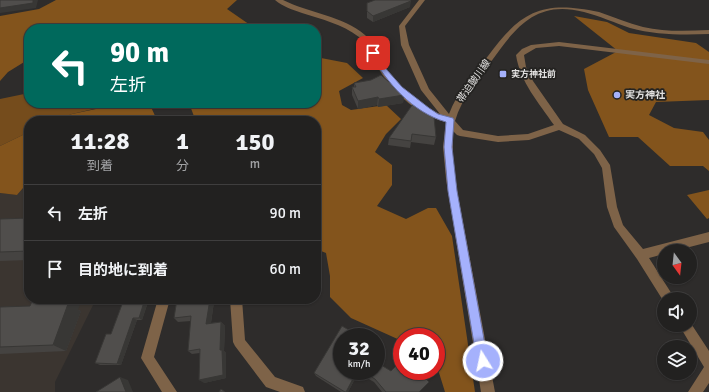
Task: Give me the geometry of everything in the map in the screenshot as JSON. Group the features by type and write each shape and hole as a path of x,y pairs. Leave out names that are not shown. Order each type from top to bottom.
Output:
{"street":[{"path":"278,0 295,8 332,20 362,37 384,72 400,89 426,110 436,116 450,120"},
{"path":"422,0 402,26 405,44 425,90 460,133 498,139 529,137 560,126"},
{"name":"帯迫皷川線","path":"488,392 452,191 448,147 450,120 458,104 511,28 527,15 537,10 554,6 574,7 643,29 673,33 709,32"},
{"path":"665,292 641,255 619,227 612,207 607,168 604,163 597,152 582,138 560,126 529,82 522,67 520,55 527,47 559,44 709,62"},
{"path":"641,255 709,237"},
{"path":"163,304 147,358 170,392"},
{"path":"236,304 240,342 270,382 298,392"},
{"path":"689,332 709,364"},
{"path":"695,392 709,371"}],"shaded area":[{"path":"56,0 237,0 227,9 249,24 24,24 24,62 8,72 0,81 0,16 39,9"},
{"path":"574,16 607,22 629,33 696,43 709,52 709,100 656,102 649,115 674,128 703,132 709,140 709,171 703,166 670,166 638,137 609,137 588,90 584,69 618,51"},
{"path":"321,58 347,63 363,78 339,91 342,105 351,110 386,105 401,119 386,134 375,152 392,165 392,185 377,206 406,219 428,208 436,208 452,236 475,392 445,392 441,380 445,380 445,328 393,328 393,337 385,333 385,328 373,328 351,318 330,297 330,276 326,253 321,251 321,116 194,116 191,108 321,108"},
{"path":"24,94 24,108 98,108 67,116 24,116 24,134 0,146 0,99"},
{"path":"101,108 151,108 155,116 67,116"},
{"path":"24,134 24,187 17,195 0,193 0,146"},
{"path":"24,187 24,304 94,304 55,382 55,392 0,392 0,193 17,195"},
{"path":"709,190 709,218 707,219 687,195"}],"building":[{"path":"0,0 33,0 33,3 0,8"},
{"path":"375,0 411,1 373,16 367,11 367,3"},
{"path":"381,75 404,95 379,99 378,97 358,101 352,87 356,87 354,83 371,80"},
{"path":"415,101 417,102 416,107 422,108 434,117 436,137 412,134 411,141 389,138"},
{"path":"24,218 24,251 0,252 0,219"},
{"path":"31,304 68,304 53,345 0,347 0,307 30,306"},
{"path":"122,304 143,304 139,318 133,318 117,364 95,363 106,334 111,334"},
{"path":"176,304 209,304 206,324 221,322 220,350 222,350 223,375 199,380 200,349 188,351 191,316 174,318"},
{"path":"333,341 333,380 352,380 345,392 314,373"},
{"path":"385,367 391,371 393,369 393,380 427,380 429,382 419,392 386,392 376,380 385,380"},
{"path":"120,377 126,392 96,392"}],"place":[{"name":"実方神社前","path":"503,74"},
{"name":"実方神社","path":"617,95"}],"route":[{"path":"373,53 384,72 400,89 426,110 436,116 450,120 448,147 452,191 483,361"}]}
